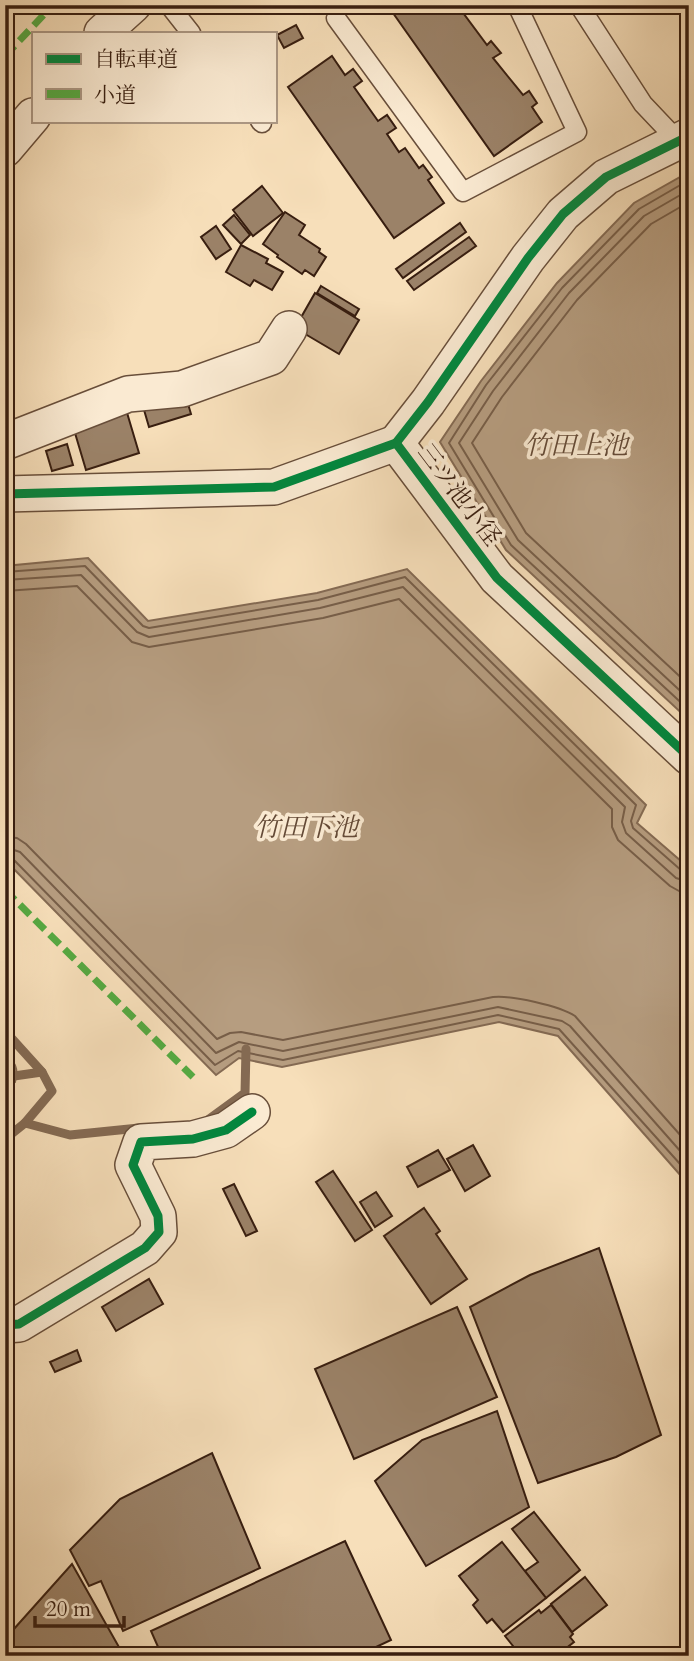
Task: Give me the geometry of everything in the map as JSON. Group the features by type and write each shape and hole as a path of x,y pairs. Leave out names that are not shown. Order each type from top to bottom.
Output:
{"street":[{"path":"103,32 133,5"},
{"path":"5,149 32,117"},
{"path":"396,443 428,402 528,258 563,214 606,177 683,138"},
{"path":"5,442 128,394 181,389 271,357 289,329"},
{"name":"三ツ池小径","path":"5,494 274,487 396,443 497,578 689,757"},
{"path":"5,1325 19,1324 145,1248 159,1232 158,1216 133,1165 141,1142 193,1139 226,1129 252,1112"}],"lane":[{"path":"169,5 190,32"},
{"path":"336,18 463,192 577,132 517,5"},
{"path":"579,5 643,103 683,138"}],"water":[{"name":"竹田上池","path":"689,172 689,720 506,550 440,442 481,381 557,283 634,203"},
{"name":"竹田下池","path":"88,558 148,621 317,593 407,569 646,805 637,823 689,868 689,1185 558,1036 499,1022 282,1067 239,1058 216,1075 5,860 5,566"},
{"path":"5,1057 16,1067 16,1074 15,1082 5,1087"}],"building":[{"path":"404,5 465,5 467,7 461,10 487,45 491,41 501,53 493,58 523,95 529,91 537,103 532,107 542,122 494,156 393,13"},
{"path":"296,25 303,38 284,48 277,35"},
{"path":"332,56 345,75 353,69 362,81 354,87 378,121 387,115 396,128 387,134 399,152 405,148 419,168 423,165 432,177 428,180 444,203 394,238 288,87"},
{"path":"262,186 283,213 253,236 233,210"},
{"path":"285,212 305,225 299,235 320,249 319,252 326,257 314,276 305,270 302,274 263,244"},
{"path":"234,215 250,235 241,244 223,225"},
{"path":"460,223 466,232 403,278 396,269"},
{"path":"216,226 231,249 216,259 201,237"},
{"path":"469,237 476,246 414,290 407,281"},
{"path":"241,245 268,259 266,263 283,272 272,290 254,280 250,286 226,272"},
{"path":"321,286 359,309 355,316 317,293"},
{"path":"315,293 359,320 339,354 295,328"},
{"path":"184,390 191,414 149,427 142,403"},
{"path":"125,406 139,453 86,470 72,423"},
{"path":"67,444 73,465 52,471 46,451"},
{"path":"473,1145 490,1176 465,1191 447,1159"},
{"path":"438,1150 450,1170 418,1187 407,1167"},
{"path":"333,1171 372,1230 355,1241 316,1182"},
{"path":"234,1184 257,1231 246,1236 223,1189"},
{"path":"376,1192 392,1216 375,1227 360,1202"},
{"path":"424,1208 440,1231 436,1234 467,1279 431,1304 384,1236"},
{"path":"599,1248 661,1435 616,1457 538,1483 470,1307 530,1275"},
{"path":"149,1279 163,1304 116,1331 102,1307"},
{"path":"457,1307 497,1397 354,1459 315,1369"},
{"path":"77,1350 81,1361 55,1372 50,1362"},
{"path":"497,1411 529,1507 426,1566 375,1481 422,1440"},
{"path":"212,1453 260,1568 123,1631 101,1581 89,1586 70,1550 120,1499"},
{"path":"534,1512 580,1570 546,1598 525,1571 538,1562 512,1529"},
{"path":"345,1541 391,1640 357,1656 162,1656 151,1631"},
{"path":"502,1542 546,1598 503,1632 492,1619 487,1623 473,1605 478,1600 459,1576"},
{"path":"72,1564 124,1656 5,1656 5,1639"},
{"path":"585,1577 607,1605 572,1632 551,1604"},
{"path":"551,1605 573,1634 570,1637 574,1642 556,1656 521,1656 505,1636 539,1610 541,1613"}],"waterway":[{"path":"5,1031 42,1072 52,1091 25,1123"},
{"path":"208,1120 245,1093 246,1049"},
{"path":"7,1077 42,1072"},
{"path":"5,1139 25,1123 70,1135 139,1128"}],"marked path":[{"path":"5,56 53,5"},
{"path":"5,890 193,1077"}],"cycle path":[{"path":"396,443 428,402 528,258 563,214 606,177 689,136"},
{"path":"396,443 497,578 689,757"},
{"path":"5,494 274,487 396,443"},
{"path":"5,1325 19,1324 145,1248 159,1232 158,1216 133,1165 141,1142 193,1139 226,1130 252,1112"}]}
